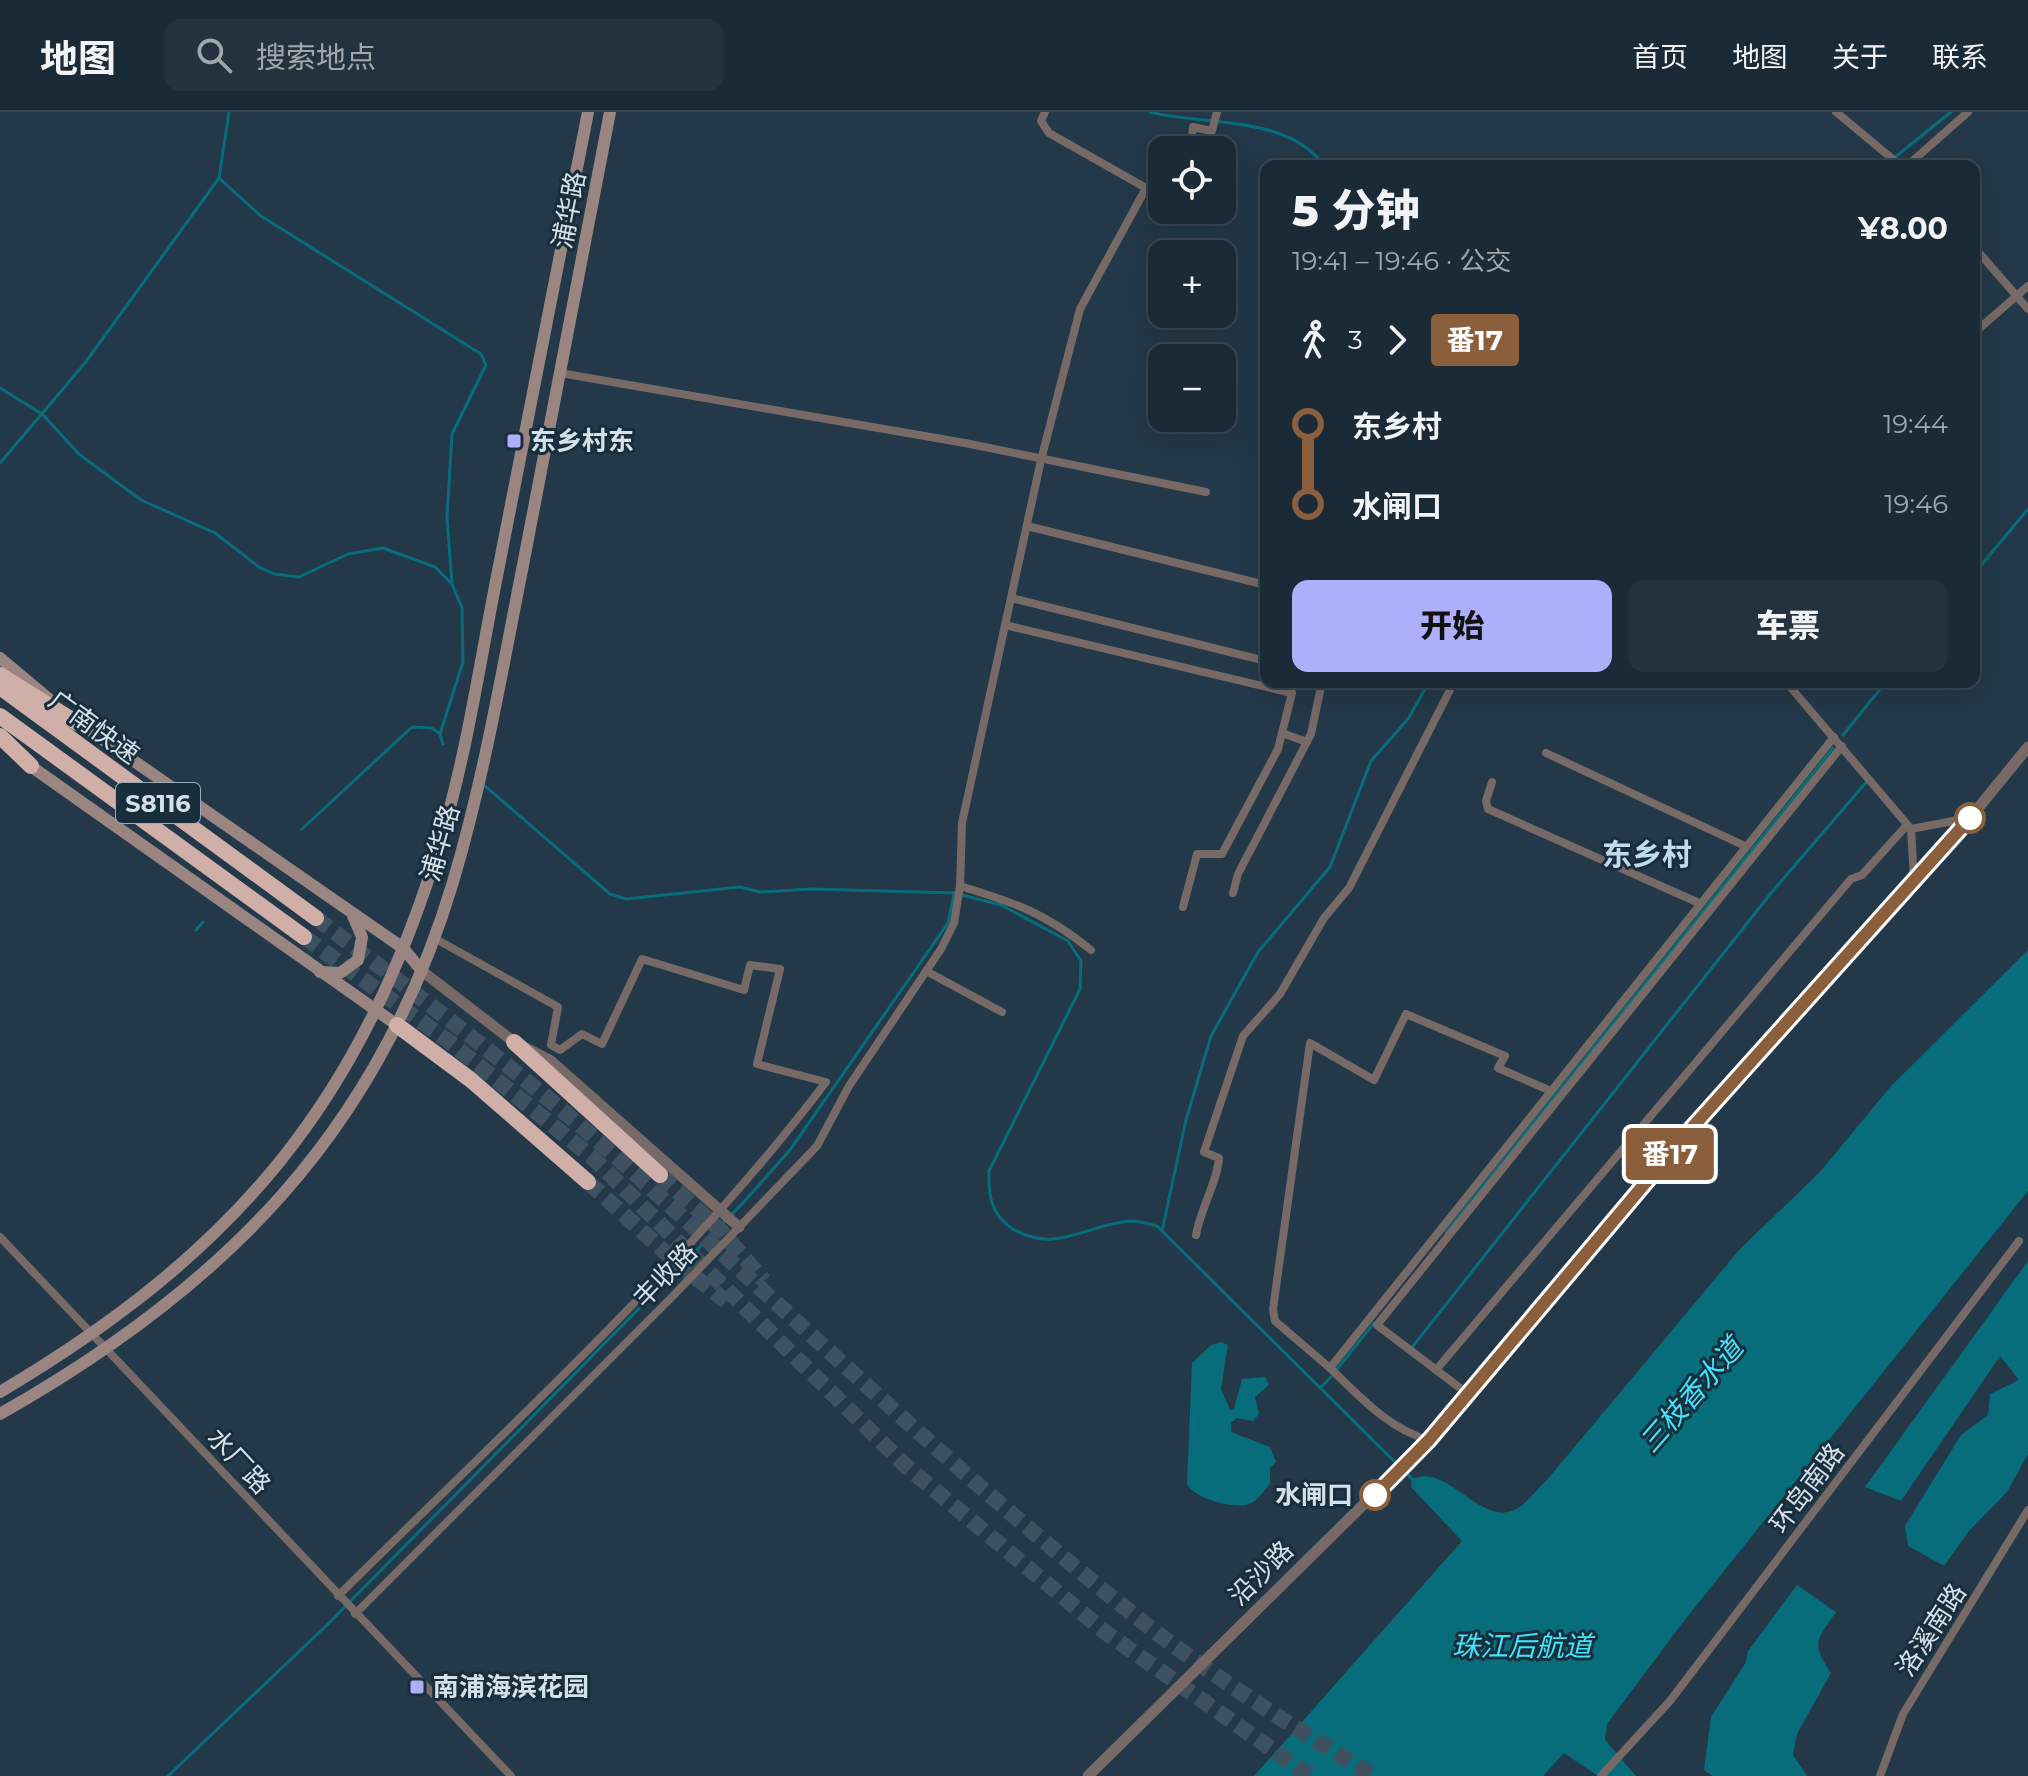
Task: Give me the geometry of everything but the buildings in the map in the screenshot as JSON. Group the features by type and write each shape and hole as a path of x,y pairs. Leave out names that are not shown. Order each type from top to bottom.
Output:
{"highway":[{"path":"0,675 77,723"},
{"name":"广南快速","path":"0,687 316,918"},
{"name":"广南快速","path":"0,716 304,937"},
{"path":"0,736 31,766"},
{"path":"397,1025 471,1080 588,1182"},
{"path":"514,1042 660,1175"}],"main road":[{"name":"浦华路","path":"0,1392 92,1333 155,1286 212,1236 274,1170 323,1107 375,1013 403,948 443,833 588,112"},
{"name":"浦华路","path":"0,1414 107,1349 209,1271 292,1187 358,1095 397,1025 434,938 479,781 610,112"},
{"path":"0,658 77,723 403,948 422,971"},
{"path":"0,743 375,1013 397,1025"},
{"path":"317,971 340,973 358,960 362,937 349,911"}],"street":[{"path":"1045,112 1041,121 1049,133 1146,188 1080,309 1041,460 962,823 960,886 1010,902 1055,922 1091,950"},
{"path":"1192,136 1193,127 1212,131 1217,112"},
{"path":"1836,112 1894,160"},
{"path":"1914,160 1968,112"},
{"path":"1980,254 2028,309"},
{"path":"1980,328 2028,286"},
{"path":"560,373 1206,492"},
{"path":"1027,526 1260,584"},
{"path":"1011,598 1260,660"},
{"path":"1005,625 1260,684"},
{"path":"1183,907 1197,854 1222,854 1278,749 1292,693 1278,688"},
{"path":"1233,893 1238,874 1307,742 1320,688"},
{"path":"1196,1235 1204,1198 1218,1174 1219,1158 1204,1152 1243,1036 1280,994 1324,918 1349,888 1451,688"},
{"path":"1791,688 1909,827 1914,880"},
{"path":"1282,733 1307,742"},
{"path":"1330,1368 1834,737"},
{"path":"1468,1394 1377,1325 1842,746"},
{"name":"沿沙路","path":"1088,1776 1429,1440 1689,1131 1970,818 2028,747"},
{"path":"1546,753 1745,846"},
{"path":"1492,782 1486,801 1488,809 1699,903"},
{"path":"1436,1370 1851,879 1862,875 1909,827 1970,818"},
{"name":"丰收路","path":"352,1611 817,1146 849,1086 926,971 954,923 960,886"},
{"path":"340,1598 632,1305 782,1139 826,1082 757,1064 780,969 750,965 744,990 642,959 602,1044 582,1034 560,1050 551,1045 558,1007 434,938"},
{"path":"422,971 514,1042 551,1061 739,1227"},
{"path":"926,971 1002,1012"},
{"path":"1429,1440 1410,1435 1363,1400 1275,1321 1273,1309 1310,1043 1374,1080 1406,1014 1505,1056 1498,1068 1551,1091"},
{"path":"0,1237 92,1333"},
{"name":"环岛南路","path":"1601,1776 1670,1701 2019,1241"},
{"name":"水厂路","path":"92,1333 352,1611"},
{"name":"洛溪南路","path":"1880,1776 1913,1695 1947,1647 2028,1510"},
{"path":"352,1611 511,1776"}],"water":[{"name":"珠江后航道","path":"2028,950 2028,1191 1680,1626 1607,1724 1605,1740 1636,1776 1598,1776 1564,1753 1543,1776 1254,1776 1462,1541 1411,1487 1412,1479 1426,1476 1439,1479 1491,1510 1504,1512 1518,1508 1525,1502 1546,1481 1740,1249 1819,1173 1891,1086"},
{"path":"2028,1261 2028,1454 2007,1492 1969,1531 1944,1566 1908,1546 1905,1526 1961,1435 1988,1415 1990,1394 2019,1380 2000,1356 1901,1501 1865,1487"},
{"path":"1221,1342 1228,1345 1221,1389 1230,1410 1234,1409 1242,1379 1265,1377 1269,1385 1255,1397 1259,1414 1253,1421 1236,1418 1231,1423 1231,1432 1270,1447 1276,1462 1270,1468 1270,1484 1257,1499 1246,1505 1213,1501 1197,1494 1187,1484 1192,1363 1211,1345"},
{"path":"1797,1585 1836,1612 1818,1642 1831,1673 1797,1734 1793,1755 1807,1776 1713,1776 1704,1770 1711,1717 1746,1662 1748,1651"}],"waterway":[{"path":"229,112 219,178 261,216 481,354 486,365 452,434 447,517 452,584"},
{"path":"1150,112 1267,130 1308,149 1318,160"},
{"path":"1891,160 1951,112"},
{"path":"0,463 85,363 219,178"},
{"path":"0,388 42,414 80,455 141,500 215,533 259,567 274,574 299,577 348,554 383,548 435,567 452,584 462,608 463,662 440,734 443,744"},
{"path":"1980,567 2028,509"},
{"path":"1162,1231 1186,1120 1211,1036 1258,952 1330,867 1371,761 1408,719 1426,688"},
{"path":"1843,735 1881,688"},
{"path":"302,829 412,727 432,728 440,734"},
{"path":"1446,1232 1833,748"},
{"path":"1410,1350 1771,893 1869,779"},
{"path":"485,786 610,894 626,899 740,887 760,892 811,889 954,893 1001,905 1068,941 1081,961 1080,989 989,1171 990,1196 995,1211 1013,1229 1044,1239 1072,1236 1132,1221 1157,1226 1413,1480"},
{"path":"168,1776 327,1625 743,1203 790,1150 948,923 954,893"},
{"path":"196,930 203,922"},
{"path":"1337,1369 1374,1323"},
{"path":"1321,1387 1331,1377"}],"tunnel":[{"path":"316,918 536,1088 926,1439 1124,1607 1214,1674 1374,1776"},
{"path":"304,937 451,1043 593,1158 907,1467 1105,1632 1310,1776"},
{"path":"660,1175 722,1232 764,1281"},
{"path":"588,1182 677,1263 726,1301"}],"bus line":[{"name":"番17","path":"1375,1495 1429,1440 1689,1131 1970,818"}],"place":[{"name":"东乡村东","path":"514,441"},
{"name":"水闸口","path":"1375,1495"},
{"name":"南浦海滨花园","path":"417,1687"}],"district":[{"name":"东乡村","path":"1647,854"}],"water label":[{"name":"三枝香水道","path":"1691,1395"}]}
